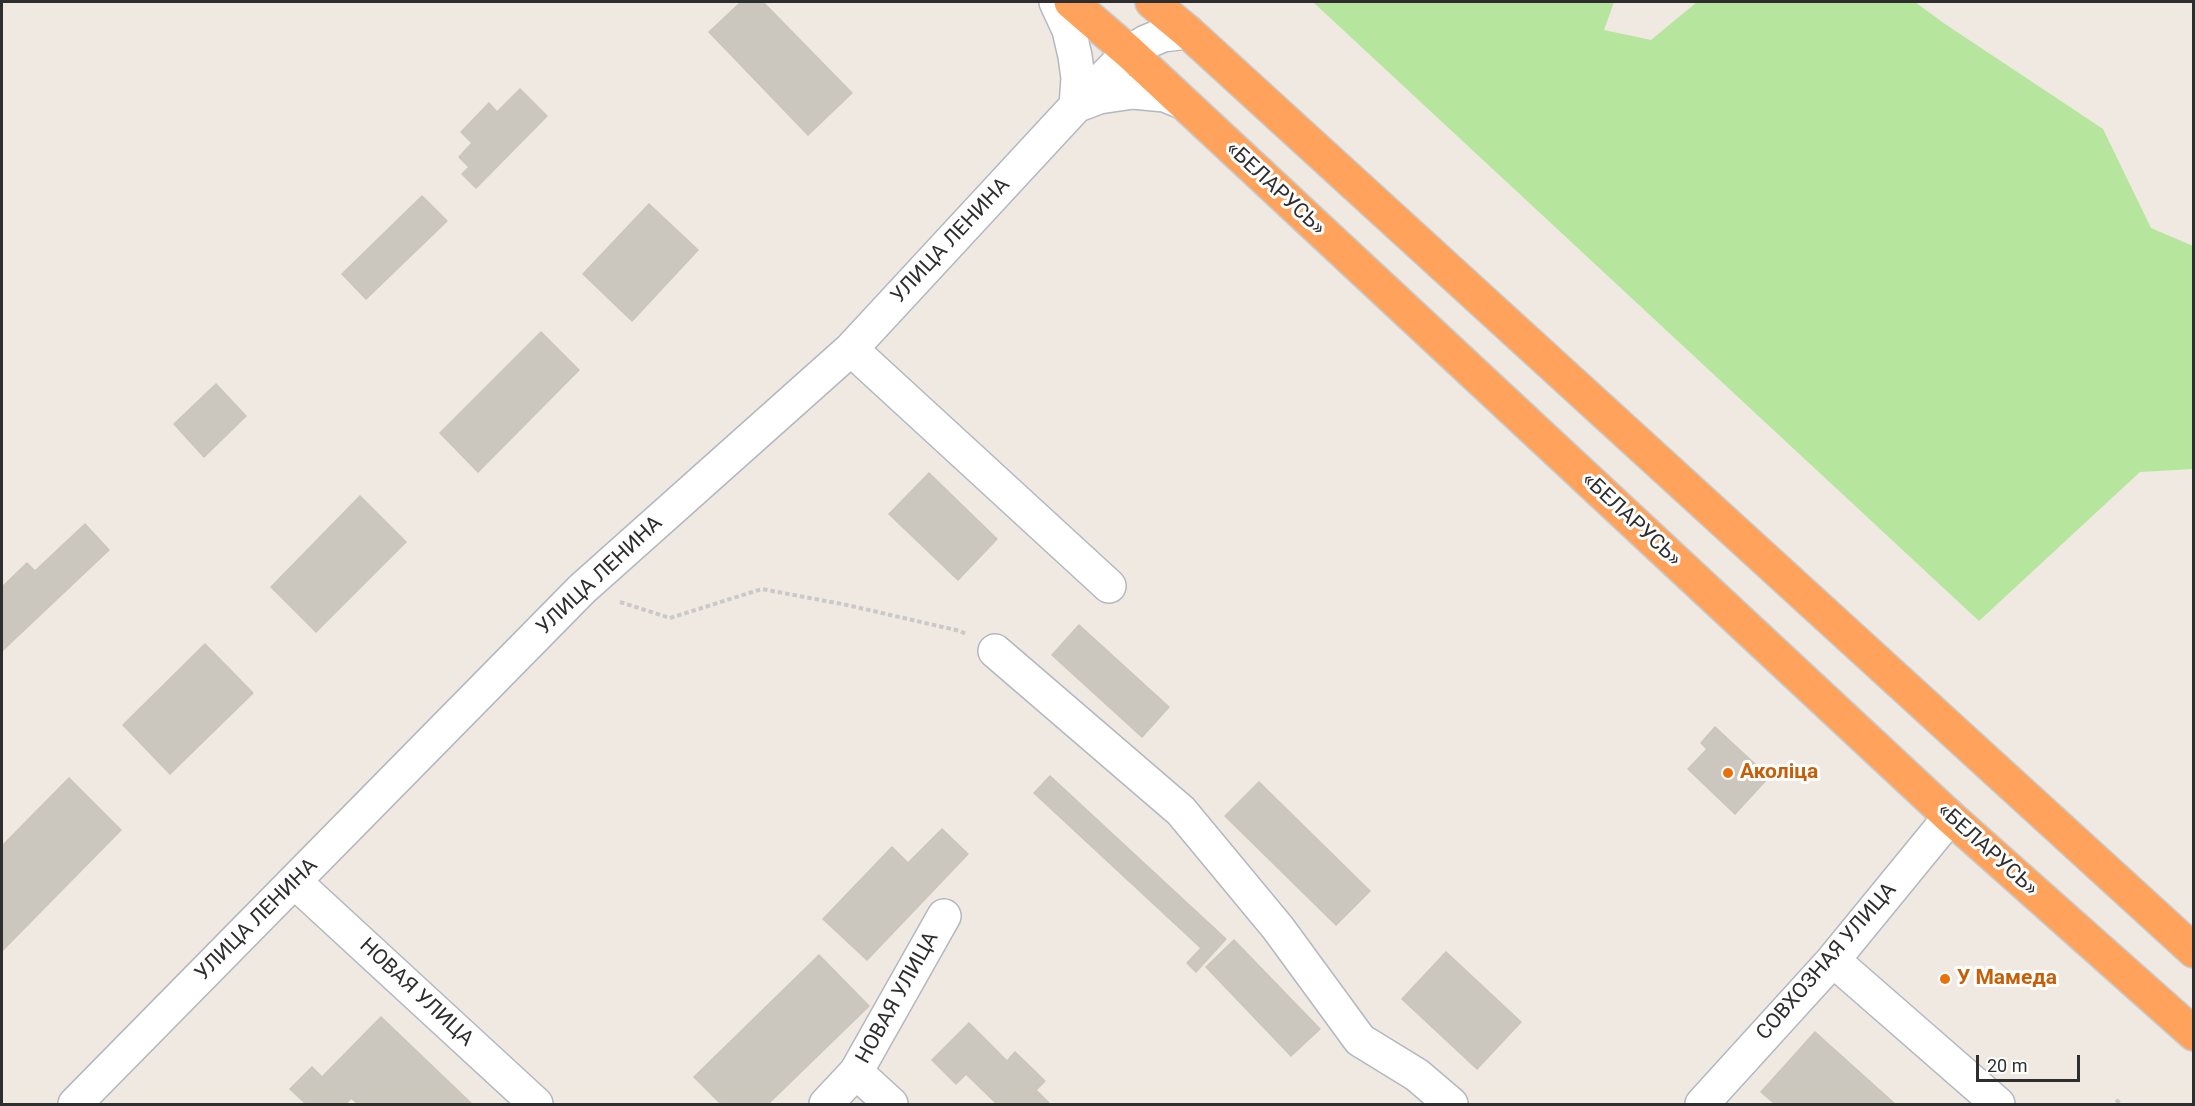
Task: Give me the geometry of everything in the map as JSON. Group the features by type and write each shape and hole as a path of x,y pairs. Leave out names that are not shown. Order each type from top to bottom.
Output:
{"highway":[{"name":"«БЕЛАРУСЬ»","path":"1071,2 1129,52 1950,818 2193,1034"},
{"path":"1152,2 1188,32 2193,951"}],"street":[{"path":"1056,2 1069,30 1075,56 1078,78 1076,106 1099,98 1133,92 1165,95 1182,102"},
{"name":"УЛИЦА ЛЕНИНА","path":"75,1104 582,589 851,349 1129,52 1163,35 1188,32"},
{"path":"851,349 1109,586"},
{"path":"995,651 1181,811 1278,928 1360,1040 1417,1076 1451,1104"},
{"name":"СОВХОЗНАЯ УЛИЦА","path":"1702,1104 1833,960 1950,818"},
{"name":"НОВАЯ УЛИЦА","path":"295,882 536,1104"},
{"name":"НОВАЯ УЛИЦА","path":"825,1104 856,1072 944,916"},
{"path":"1833,960 1998,1104"},
{"path":"856,1072 891,1104"}],"path":[{"path":"582,589 670,618 762,589 847,604 960,631 995,651"},
{"path":"2116,1100 2121,1104"}],"green space":[{"path":"1313,2 1614,2 1604,30 1651,40 1697,2 1915,2 2103,129 2151,228 2193,246 2193,469 2140,472 1979,621"}],"building":[{"path":"741,2 763,2 852,93 808,135 709,32"},
{"path":"520,89 547,116 476,188 462,174 469,167 459,157 472,143 461,132 489,103 497,112"},
{"path":"422,196 447,221 366,299 342,274"},
{"path":"649,204 698,250 632,321 583,274"},
{"path":"541,332 579,370 478,472 440,433"},
{"path":"216,384 246,416 204,457 174,424"},
{"path":"929,473 997,539 958,580 889,514"},
{"path":"360,496 406,542 316,632 271,587"},
{"path":"85,524 109,550 2,651 2,587 27,563 35,571"},
{"path":"1079,625 1169,707 1142,737 1052,655"},
{"path":"205,644 253,693 170,774 123,725"},
{"name":"Аколiца","path":"1715,727 1769,777 1735,814 1688,769 1707,749 1701,743"},
{"path":"1050,776 1226,939 1196,972 1187,963 1201,948 1034,793"},
{"path":"69,778 121,830 2,951 2,846"},
{"path":"1259,782 1370,891 1336,925 1225,816"},
{"path":"942,829 968,854 867,960 823,919 892,847 908,863"},
{"path":"1234,940 1320,1029 1291,1056 1206,967"},
{"path":"1446,952 1521,1022 1477,1069 1402,999"},
{"path":"819,955 869,1006 768,1104 721,1104 694,1077"},
{"path":"381,1017 472,1104 358,1104 351,1098 346,1104 306,1104 290,1089 312,1067 322,1077"},
{"path":"969,1023 1007,1061 1015,1052 1045,1081 1036,1090 1050,1104 997,1104 966,1074 956,1084 932,1060"},
{"path":"1815,1032 1895,1104 1775,1104 1761,1092"}],"place":[{"name":"Аколiца","path":"1728,773"},
{"name":"У Мамеда","path":"1945,979"}]}
